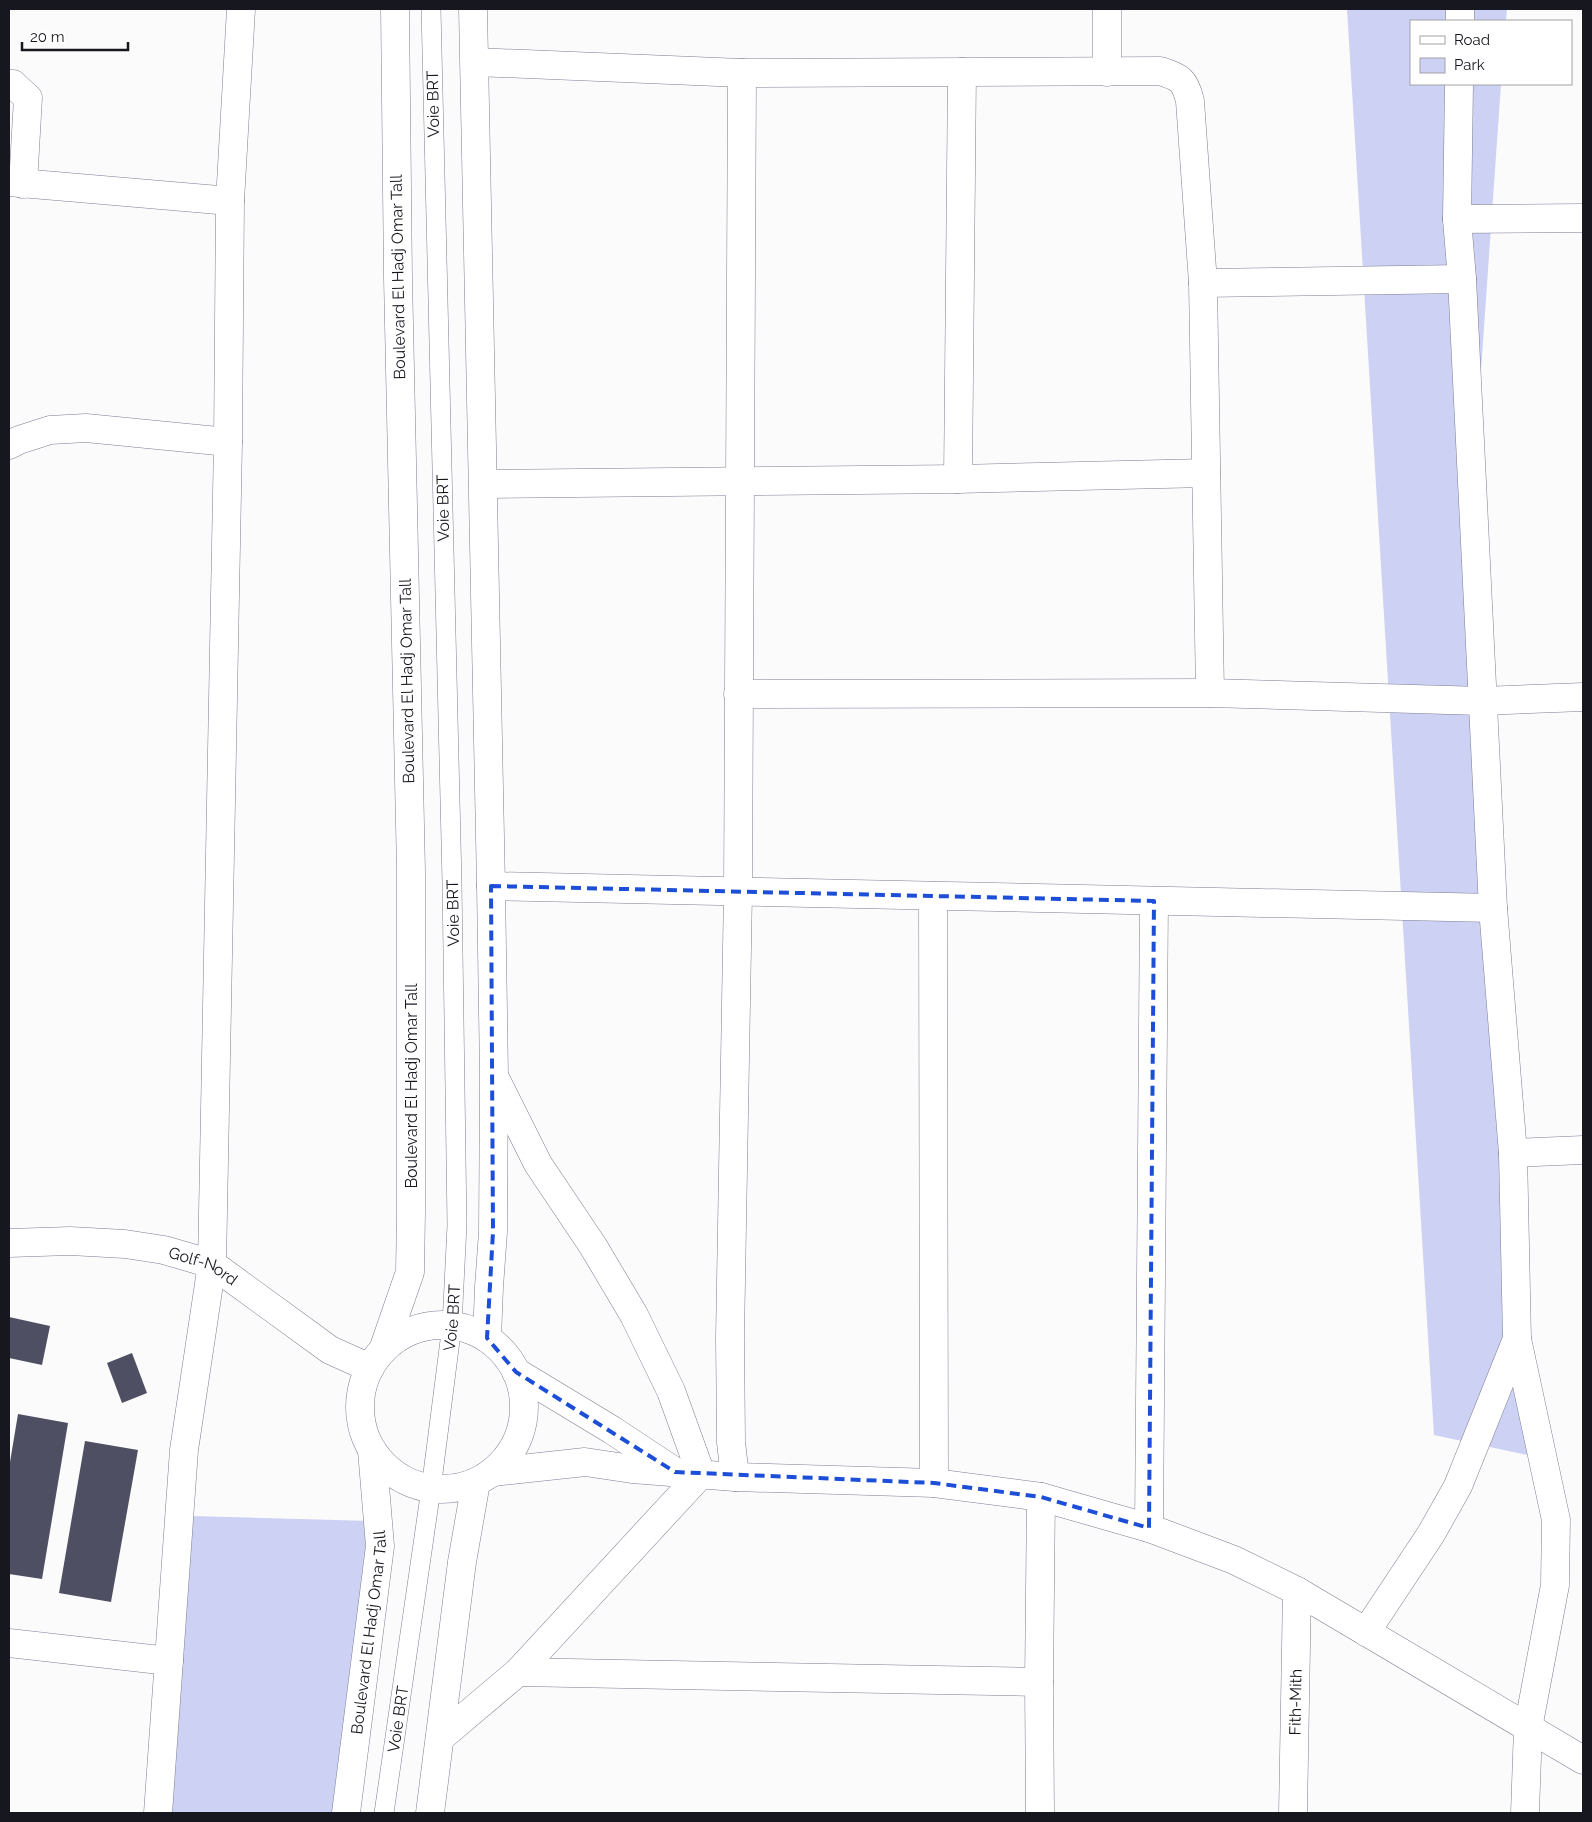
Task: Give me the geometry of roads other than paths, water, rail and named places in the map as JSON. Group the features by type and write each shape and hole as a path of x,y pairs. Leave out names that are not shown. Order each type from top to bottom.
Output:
{"street":[{"path":"158,1813 184,1450 212,1264 228,442 230,201 241,9"},
{"name":"Boulevard El Hadj Omar Tall","path":"395,9 398,278 411,870 412,1213 410,1272 377,1359 362,1388 360,1410 364,1431 372,1450 391,1472 417,1486 431,1489 462,1487 484,1477 586,1462 632,1469 735,1477 934,1483 1041,1497 1149,1528 1234,1560 1297,1591 1583,1760"},
{"path":"473,9 484,484 494,1075 493,1232 488,1287 487,1338"},
{"path":"1107,72 1108,9"},
{"path":"475,62 742,73 1160,71 1180,79 1187,88 1190,101 1203,283 1210,693"},
{"path":"958,479 962,72"},
{"path":"735,1477 731,1442 730,1337 738,892 742,73"},
{"path":"9,84 13,84 28,98 16,183 230,201"},
{"path":"1459,85 1457,219 1462,279 1493,908 1513,1153 1517,1339 1556,1520 1555,1585 1528,1728 1524,1813"},
{"path":"1457,219 1583,218"},
{"path":"1203,283 1462,279"},
{"path":"9,446 18,440 50,430 86,428 228,442"},
{"path":"484,484 958,479 1206,473"},
{"path":"738,694 1210,693 1482,701 1583,697"},
{"path":"491,886 1493,908"},
{"path":"932,896 934,1483"},
{"path":"1149,1528 1154,901"},
{"path":"494,1075 538,1164 593,1246 634,1315 671,1391 688,1473"},
{"path":"1513,1153 1583,1150"},
{"name":"Golf-Nord","path":"9,1243 70,1241 125,1244 164,1250 212,1264 330,1350 377,1359"},
{"path":"377,1359 398,1337 415,1329 433,1325 452,1325 471,1330 499,1347 509,1359 516,1372 524,1398 522,1426 511,1451 484,1477 462,1562 430,1813"},
{"path":"1366,1632 1431,1534 1458,1486 1517,1339"},
{"path":"516,1372 688,1473"},
{"name":"Boulevard El Hadj Omar Tall","path":"346,1813 380,1546 372,1450"},
{"path":"440,1738 518,1672 688,1473"},
{"path":"1040,1813 1041,1497"},
{"name":"Fith-Mith","path":"1293,1813 1297,1591"},
{"path":"9,1643 169,1661"},
{"path":"518,1672 1039,1682"}],"lane":[{"name":"Voie BRT","path":"384,1813 431,1489 452,1325 457,1225 452,883 431,9"}]}
